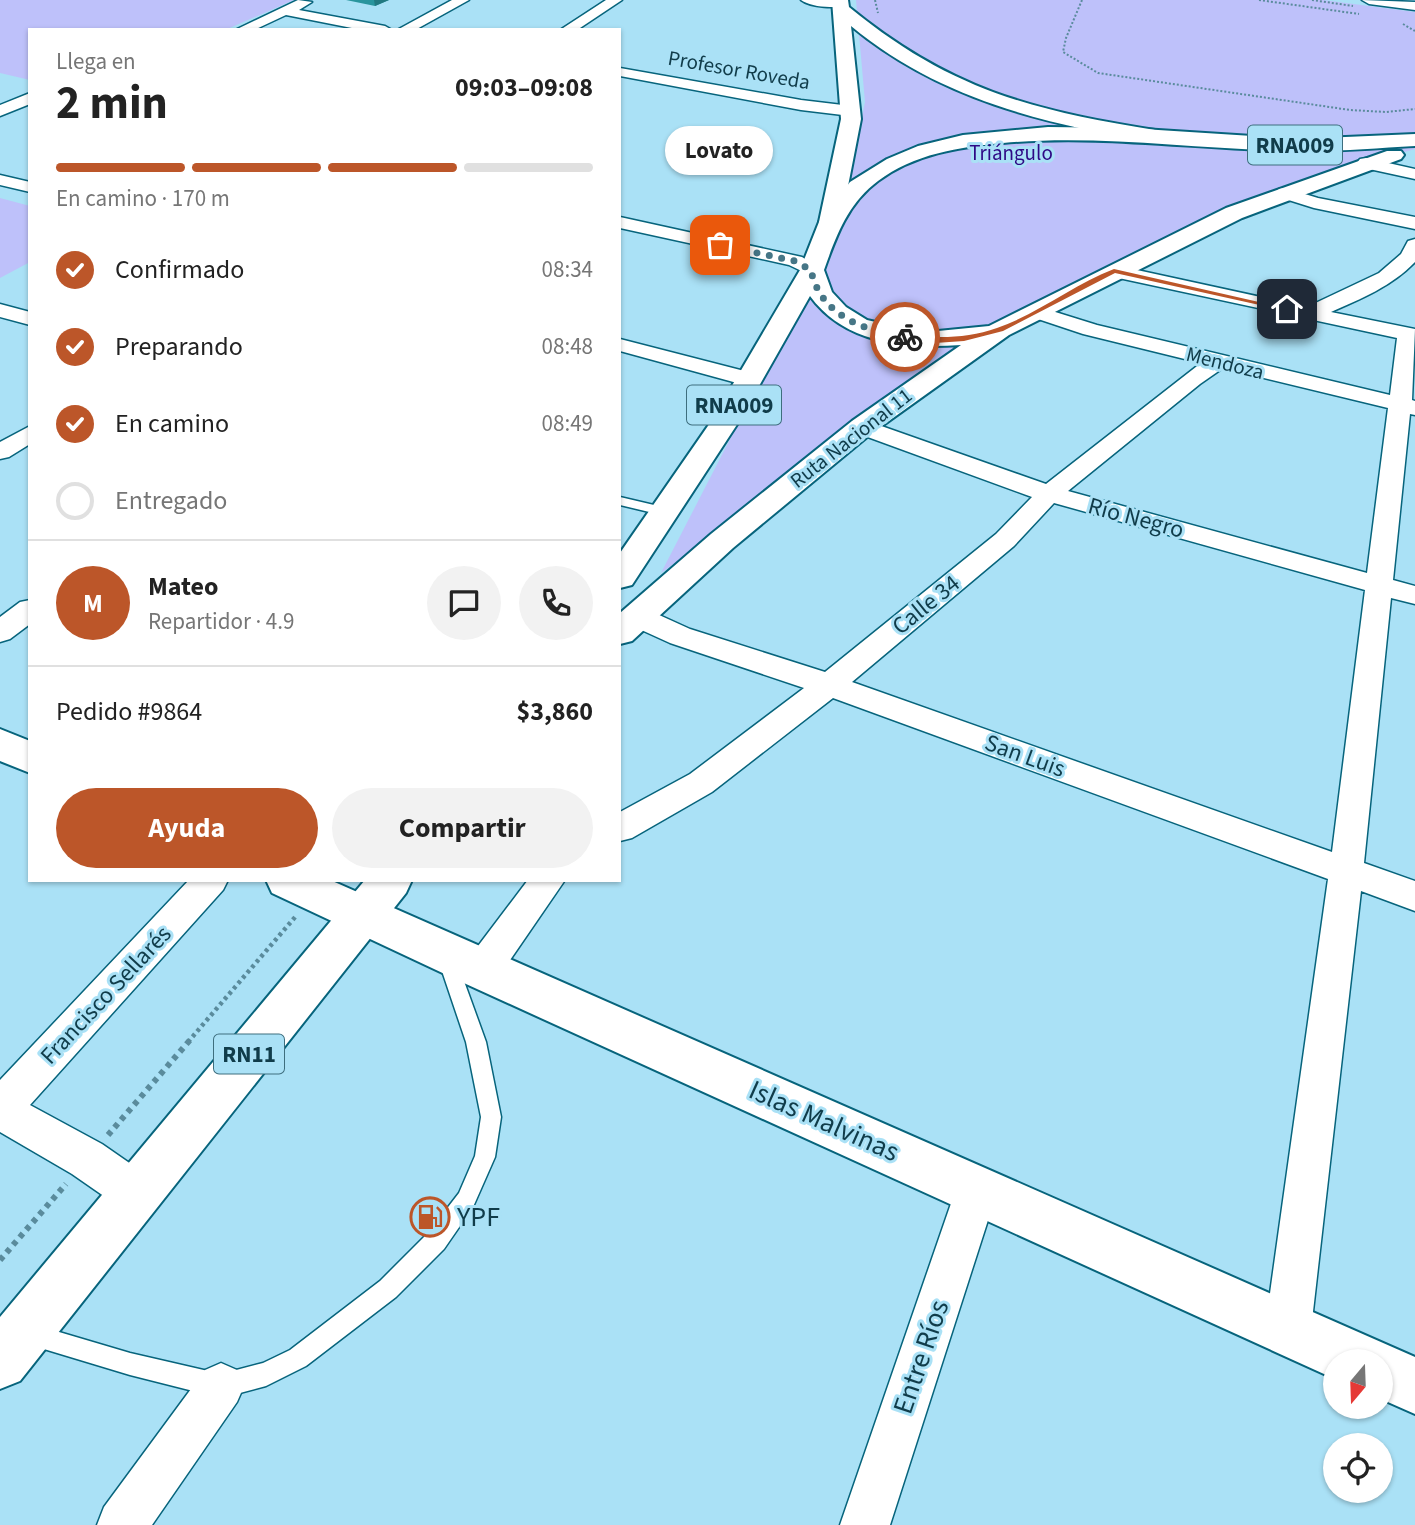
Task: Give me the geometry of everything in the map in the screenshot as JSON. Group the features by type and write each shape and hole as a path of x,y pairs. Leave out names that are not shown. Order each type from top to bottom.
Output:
{"main road":[{"name":"RNA009","path":"621,576 666,512 748,379 811,270 830,222 844,159 854,68 841,4"},
{"name":"RNA009","path":"841,4 894,54 949,83 988,99 1046,115 1175,139 1220,151 1239,160"},
{"path":"885,66 910,70 949,83"},
{"name":"RNA009","path":"830,222 858,187 871,176 908,156 944,145 986,137 1048,133 1127,134 1299,145 1415,140"},
{"name":"Ruta Nacional 11","path":"628,624 862,427 1000,330 1234,213 1366,163 1415,148"},
{"name":"RNA009","path":"1234,213 1259,195 1259,179"},
{"path":"811,270 824,301 849,321 872,330 901,337 935,340 964,338 1000,330"},
{"path":"0,744 28,757"},
{"name":"Islas Malvinas","path":"301,887 376,898 463,962 1332,1349"},
{"name":"RN11","path":"11,1347 376,898"},
{"path":"1393,1376 1415,1386"}],"street":[{"path":"246,28 310,0"},
{"path":"408,28 462,0"},
{"path":"571,28 615,0"},
{"path":"808,0 841,4"},
{"path":"1369,0 1407,3"},
{"path":"284,11 374,28"},
{"name":"Profesor Roveda","path":"621,72 801,105 851,111"},
{"path":"10,88 28,92"},
{"path":"0,111 28,99"},
{"path":"1366,163 1415,174"},
{"path":"0,180 28,187"},
{"path":"1285,193 1314,203 1415,223"},
{"path":"1387,218 1401,203"},
{"path":"621,223 795,261 811,270"},
{"path":"1310,313 1407,263 1415,245"},
{"path":"1114,271 1411,335 1407,406 1378,585 1346,872 1288,1329"},
{"path":"0,310 28,318"},
{"name":"Mendoza","path":"1036,312 1078,327 1407,406"},
{"path":"621,345 748,379"},
{"name":"Calle 34","path":"621,827 701,783 828,685 1005,540 1049,494 1192,379 1218,362"},
{"name":"Río Negro","path":"862,427 1049,494 1415,595"},
{"path":"0,452 28,434"},
{"path":"0,632 28,611"},
{"name":"San Luis","path":"628,624 680,636 828,685 1415,896"},
{"name":"Francisco Sellarés","path":"0,1110 209,882"},
{"path":"463,962 546,882"},
{"path":"0,1110 87,1159 136,1193"},
{"name":"Entre Ríos","path":"865,1525 977,1189"},
{"path":"122,1525 221,1387"}],"lane":[{"path":"621,501 666,512"},
{"path":"11,1347 130,1364 221,1387 266,1374 298,1358 388,1289 436,1241 466,1200 485,1157 491,1117 475,1042 463,962"}],"path":[{"path":"875,0 882,19"},
{"path":"1082,0 1078,17 1069,26 1063,52 1098,73 1350,110 1386,112 1415,109"},
{"path":"1259,0 1369,16"},
{"path":"1406,21 1396,19 1415,31"},
{"path":"0,1260 87,1159 301,887"}],"green space":[{"path":"0,0 294,0 230,28 28,28 28,80 0,73"},
{"name":"Triángulo","path":"856,0 1323,0 1415,12 1415,149 1366,163 1241,210 929,378 661,573 839,228 865,102"},
{"path":"0,198 28,205 28,263 0,278"}],"way so far":[{"path":"720,245 795,261 811,270 818,293 849,321 872,330 905,337"}],"place":[{"name":"Lovato","path":"720,245"},
{"name":"YPF","path":"430,1217"}],"route":[{"path":"905,337 935,340 964,338 1000,330 1114,271 1287,309"}]}
